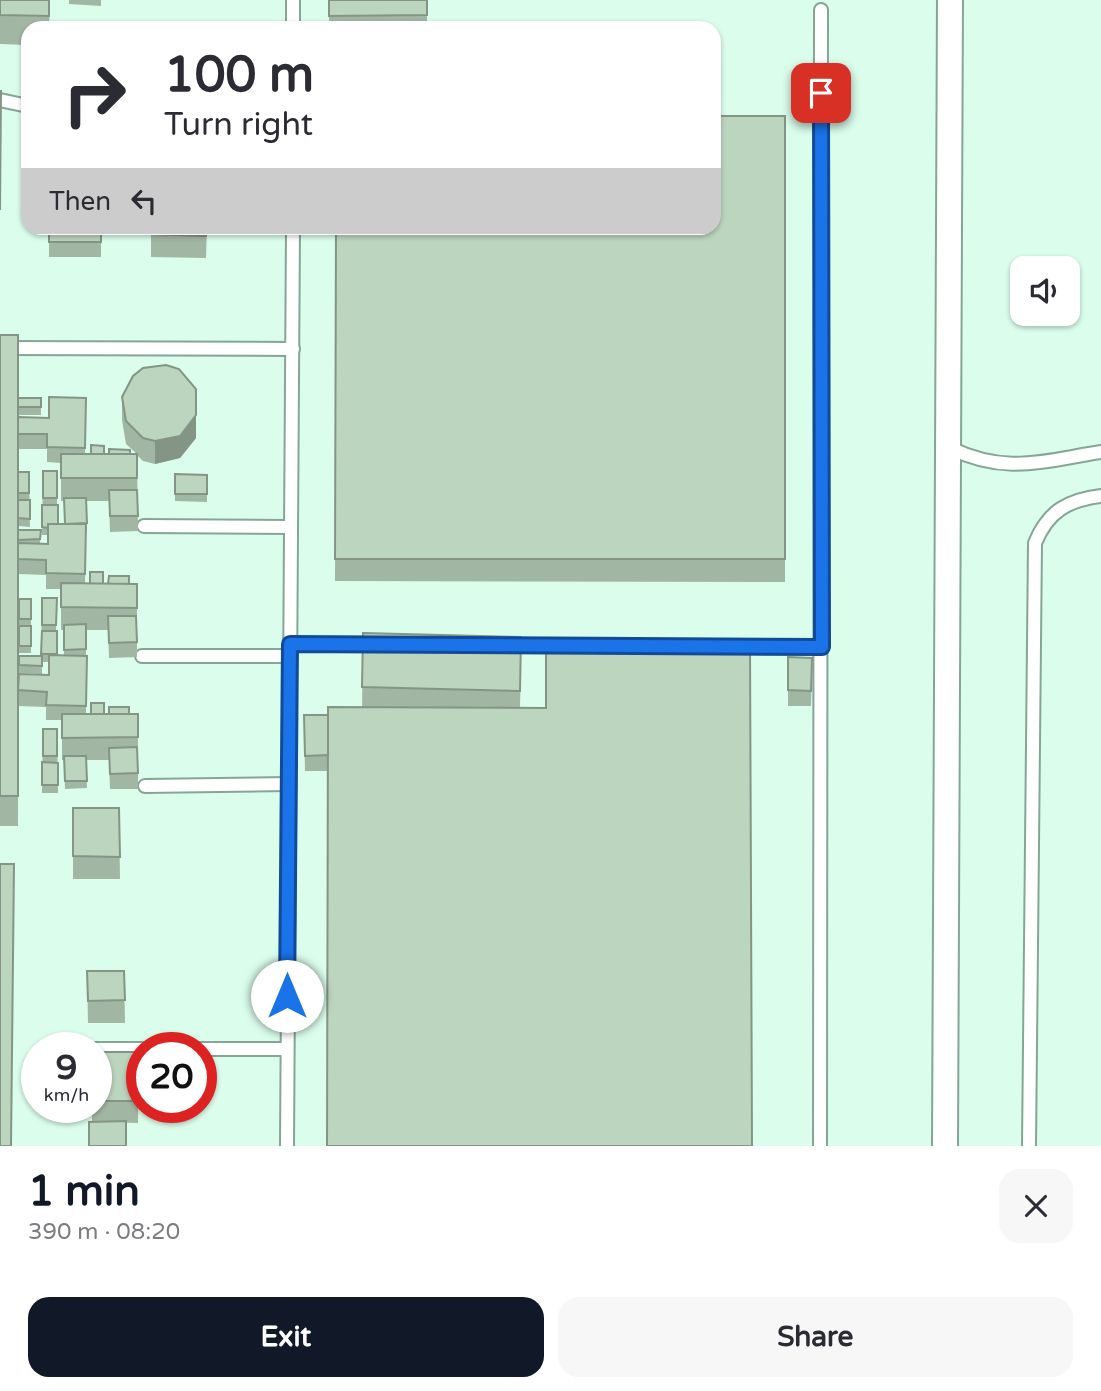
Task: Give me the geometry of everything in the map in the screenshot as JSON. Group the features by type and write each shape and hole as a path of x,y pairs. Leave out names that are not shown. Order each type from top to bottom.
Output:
{"street":[{"path":"944,1146 950,448 950,0"}],"lane":[{"path":"293,0 293,21"},
{"path":"820,1146 821,10"},
{"path":"0,100 21,104"},
{"path":"287,1146 293,235"},
{"path":"0,348 293,349"},
{"path":"950,448 975,460 1003,465 1101,452"},
{"path":"1029,1146 1035,543 1043,525 1055,511 1072,501 1101,496"},
{"path":"144,526 291,527"},
{"path":"142,656 386,645"},
{"path":"495,645 577,646"},
{"path":"727,647 822,647"},
{"path":"145,786 289,784"},
{"path":"217,1049 287,1049"}],"building":[{"path":"0,0 49,0 49,16 0,15"},
{"path":"329,0 427,0 427,15 329,16"},
{"path":"0,91 1,91 0,210"},
{"path":"721,116 785,116 785,559 335,559 336,235 721,235"},
{"path":"49,235 101,235 101,242 49,242"},
{"path":"0,335 18,335 18,796 0,796"},
{"path":"166,365 179,369 196,389 196,415 180,436 155,441 143,438 126,421 122,397 133,376 143,368"},
{"path":"49,397 86,398 85,448 47,447 47,434 18,434 18,417 49,418"},
{"path":"18,398 41,398 41,407 18,407"},
{"path":"91,445 104,446 104,454 91,454"},
{"path":"109,449 130,450 130,454 109,454"},
{"path":"61,454 137,454 137,478 61,478"},
{"path":"43,471 57,471 57,498 43,498"},
{"path":"18,472 29,472 29,493 18,493"},
{"path":"175,474 207,475 207,494 175,494"},
{"path":"109,490 137,490 138,516 110,516"},
{"path":"64,498 86,498 87,523 65,524"},
{"path":"18,500 30,500 30,519 18,518"},
{"path":"42,505 58,505 58,524 42,527"},
{"path":"48,524 86,524 85,574 46,573 46,560 18,559 18,543 48,544"},
{"path":"18,530 41,530 40,539 18,540"},
{"path":"90,572 103,572 103,584 90,584"},
{"path":"109,576 129,576 129,584 108,584"},
{"path":"61,583 137,584 137,608 61,607"},
{"path":"42,598 57,598 56,625 42,625"},
{"path":"19,599 31,599 31,619 19,619"},
{"path":"108,616 136,616 137,642 109,643"},
{"path":"86,624 86,649 64,650 64,625"},
{"path":"19,626 31,626 31,646 19,646"},
{"path":"42,631 57,631 57,654 41,654"},
{"path":"363,633 521,637 520,691 362,687"},
{"path":"750,644 752,1146 327,1146 328,707 546,708 546,645"},
{"path":"49,655 87,656 86,706 46,705 47,692 18,690 19,674 49,675"},
{"path":"19,656 42,656 42,666 19,665"},
{"path":"788,657 812,658 811,691 788,690"},
{"path":"91,703 104,703 104,714 91,714"},
{"path":"109,707 129,707 129,714 109,714"},
{"path":"62,714 138,714 138,737 62,738"},
{"path":"304,715 328,715 328,755 305,756"},
{"path":"43,729 57,729 57,756 43,756"},
{"path":"137,747 138,773 110,774 109,748"},
{"path":"64,756 86,756 87,781 65,781"},
{"path":"42,762 58,763 58,785 42,785"},
{"path":"73,808 119,808 120,857 73,856"},
{"path":"0,864 14,864 11,1146 0,1146"},
{"path":"87,971 124,971 125,1000 88,1001"},
{"path":"112,1052 126,1052 126,1101 112,1101"},
{"path":"126,1121 126,1146 89,1146 89,1123"}],"route":[{"path":"287,996 290,644 822,647 821,93"}]}
